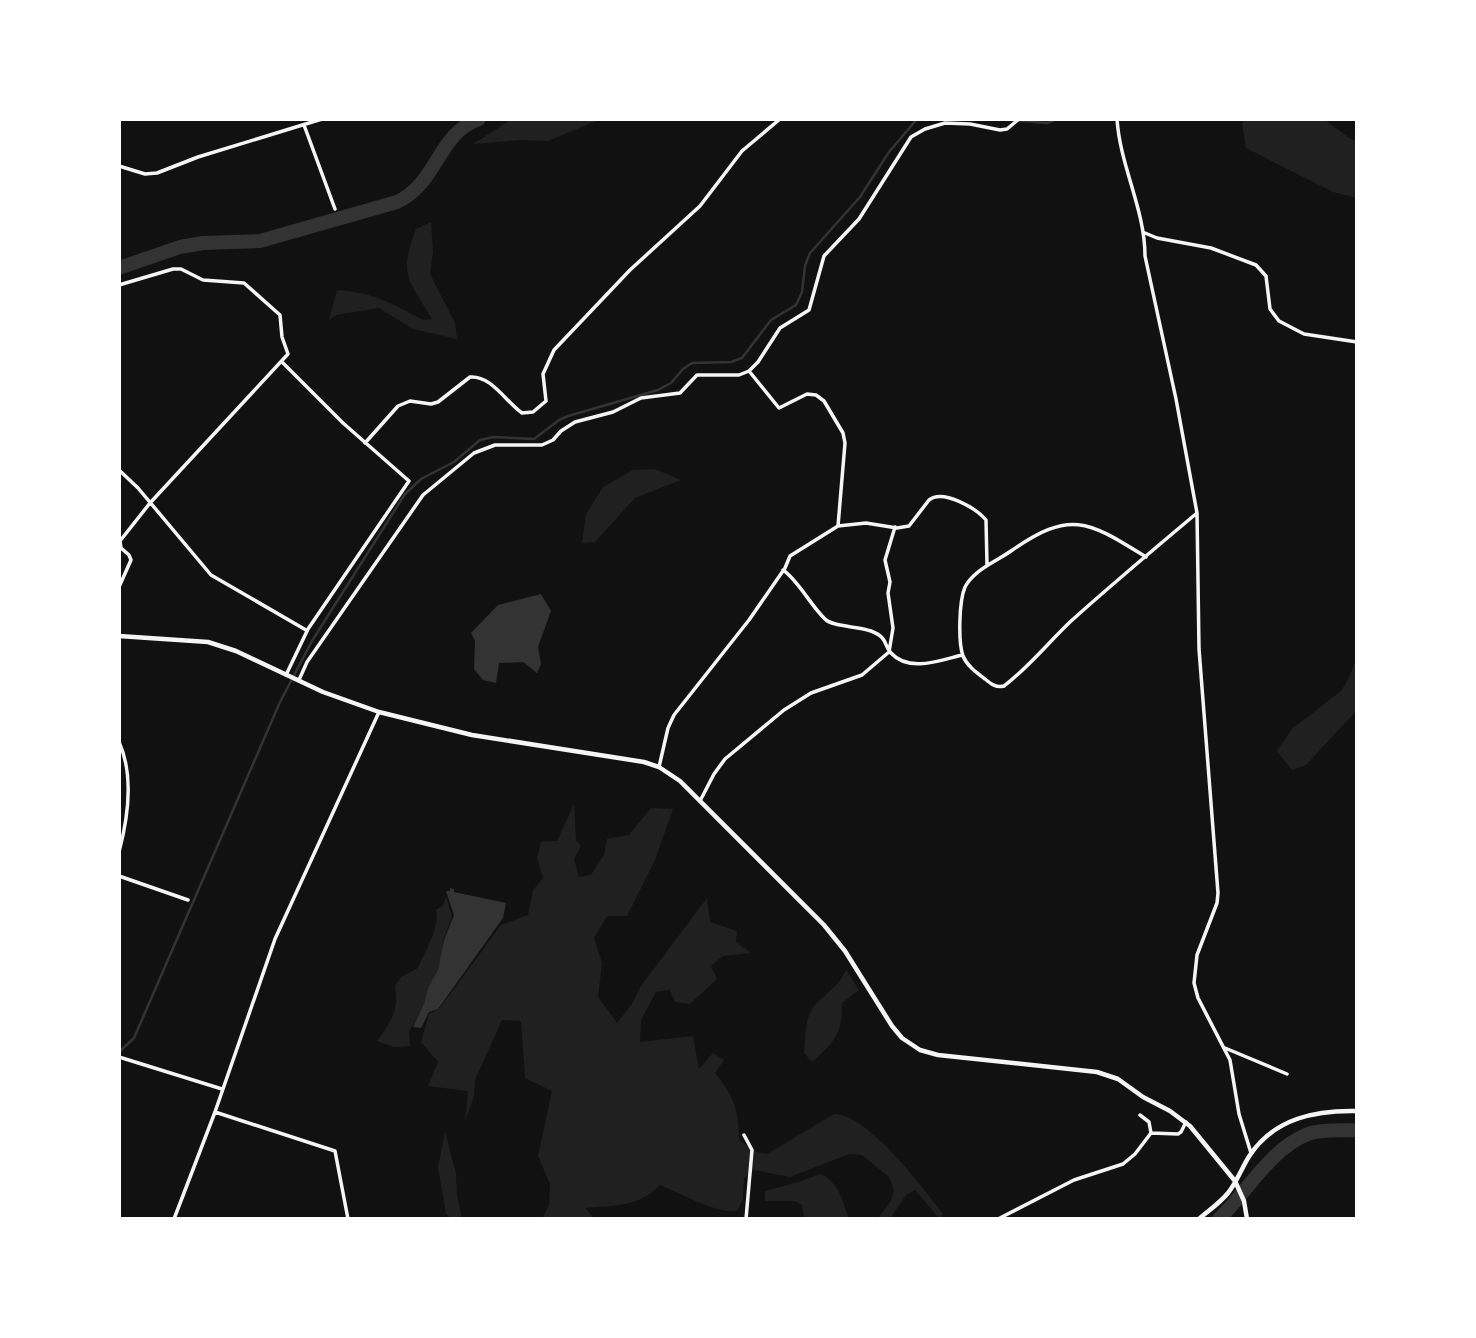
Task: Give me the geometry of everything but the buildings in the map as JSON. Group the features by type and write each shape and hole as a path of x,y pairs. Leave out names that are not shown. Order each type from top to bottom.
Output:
{"street":[{"path":"119,166 145,174 157,173 198,157 322,119"},
{"path":"365,443 398,406 410,401 431,404 438,402 470,377 475,376 489,383 522,413 533,412 543,405 547,396 543,374 554,350 629,271 700,206 742,151 780,119"},
{"path":"299,680 307,662 423,495 474,453 495,445 542,445 553,440 575,422 614,412 641,398 680,393 697,375 739,375 749,371 780,328 808,310 824,256 859,219 911,137 945,123 970,124 1000,130 1007,129 1019,119"},
{"path":"1117,119 1145,233 1145,256 1197,513 1199,649 1218,893 1217,903 1197,955 1194,983 1198,998 1230,1060 1239,1114 1251,1153"},
{"path":"304,125 335,209"},
{"path":"1145,233 1157,238 1211,248 1256,265 1266,276 1270,309 1279,321 1304,334 1357,342"},
{"path":"119,285 177,269 203,280 244,283 280,315 282,337 288,351 282,362 150,503 120,541 121,548 131,560 119,587"},
{"path":"282,362 365,443 407,478 408,484 307,631 286,674"},
{"path":"749,371 779,408 807,394 816,395 824,401 840,427 845,443 838,526"},
{"path":"119,470 211,575 307,631"},
{"path":"659,767 671,721 735,637 790,556 838,526 866,523 909,526 932,497 945,497 978,512 986,520 987,565"},
{"path":"1146,557 1101,530 1075,525 1051,527 1034,534 987,565 968,582 960,600 962,655 985,679 996,686 1004,686 1069,623 1146,557 1197,513"},
{"path":"700,801 725,759 784,710 810,693 862,675 889,652 893,628 888,593 890,582 885,560 895,527"},
{"path":"783,570 791,576 803,595 826,621 872,631 884,639 889,652 906,661 924,664 962,655"},
{"path":"119,636 215,643 331,695 379,712 472,735 644,762 659,767 680,781 824,925 845,951 892,1026 910,1044 938,1055 1104,1074 1118,1079 1136,1093 1186,1122 1235,1181 1244,1201 1247,1219"},
{"path":"174,1219 215,1112 275,939 379,712"},
{"path":"119,742 125,764 128,797 126,823 119,852"},
{"path":"119,876 188,900"},
{"path":"1223,1047 1287,1074"},
{"path":"119,1057 222,1089"},
{"path":"1199,1219 1225,1196 1251,1153 1275,1130 1297,1119 1329,1111 1357,1111"},
{"path":"215,1112 335,1151 348,1219"},
{"path":"998,1219 1074,1180 1123,1164 1135,1154 1151,1133 1149,1122 1140,1115"},
{"path":"1151,1133 1181,1132 1186,1122"},
{"path":"744,1135 752,1150 746,1219"}],"shaded area":[{"path":"512,119 601,119 548,141 473,144"},
{"path":"1245,119 1324,119 1357,141 1357,198 1333,192 1246,148 1242,123"},
{"path":"431,222 433,252 430,274 455,323 457,339 413,329 379,308 336,315 329,320 337,290 372,296 423,320 432,319 412,286 407,268 416,229"},
{"path":"655,469 681,480 635,498 595,542 582,543 586,514 603,487 633,470"},
{"path":"541,594 551,611 538,647 541,664 537,673 523,662 499,663 496,683 483,680 474,669 475,641 471,633 498,605"},
{"path":"1357,657 1357,710 1306,765 1292,770 1277,751 1292,729 1341,691"},
{"path":"574,804 576,840 581,846 574,859 579,877 591,875 604,855 607,839 629,835 651,808 673,809 655,860 627,916 607,916 594,938 602,963 598,997 617,1023 632,1004 641,986 707,898 710,922 737,931 736,942 751,953 723,956 711,966 717,979 690,1004 675,1002 670,990 656,992 641,1020 640,1042 693,1036 699,1069 713,1053 724,1060 715,1073 734,1104 739,1140 757,1152 767,1154 834,1114 848,1117 863,1126 894,1154 943,1214 940,1219 915,1190 906,1195 890,1219 877,1219 891,1201 894,1190 889,1177 862,1155 849,1154 790,1177 755,1170 744,1178 743,1199 737,1211 709,1206 660,1185 634,1202 585,1208 595,1219 542,1219 549,1205 550,1184 538,1156 552,1091 525,1078 521,1021 502,1020 475,1080 474,1096 465,1122 468,1091 428,1086 438,1062 421,1042 429,1014 439,1009 501,925 528,915 533,890 543,878 537,858 541,842 557,841"},
{"path":"450,888 454,889 454,892 506,903 503,918 438,1009 429,1012 421,1028 413,1027 438,970 444,940 454,915 446,891 450,891"},
{"path":"446,896 452,916 443,941 440,969 424,1008 409,1031 410,1046 394,1047 377,1041 393,1015 395,986 401,977 418,968 434,932 436,910 443,906"},
{"path":"846,970 859,990 842,1003 841,1023 836,1037 812,1062 804,1053 809,1014"},
{"path":"445,1132 456,1173 462,1219 453,1219 446,1214 438,1167"},
{"path":"820,1174 831,1181 838,1191 848,1216 846,1219 804,1219 802,1205 795,1201 765,1201 765,1191"}],"waterway":[{"path":"119,268 180,247 203,243 260,241 397,202 411,194 421,183 454,136 479,119"},
{"path":"119,1052 134,1038 280,702 312,641 405,494 421,479 454,462 480,440 494,437 534,439 568,416 658,390 671,383 692,363 731,362 742,358 771,320 796,305 802,292 805,266 810,253 860,197 889,152 917,119"},
{"path":"995,119 1047,123 1057,119"},
{"path":"1219,1219 1282,1149 1308,1134 1319,1131 1357,1130"}]}
